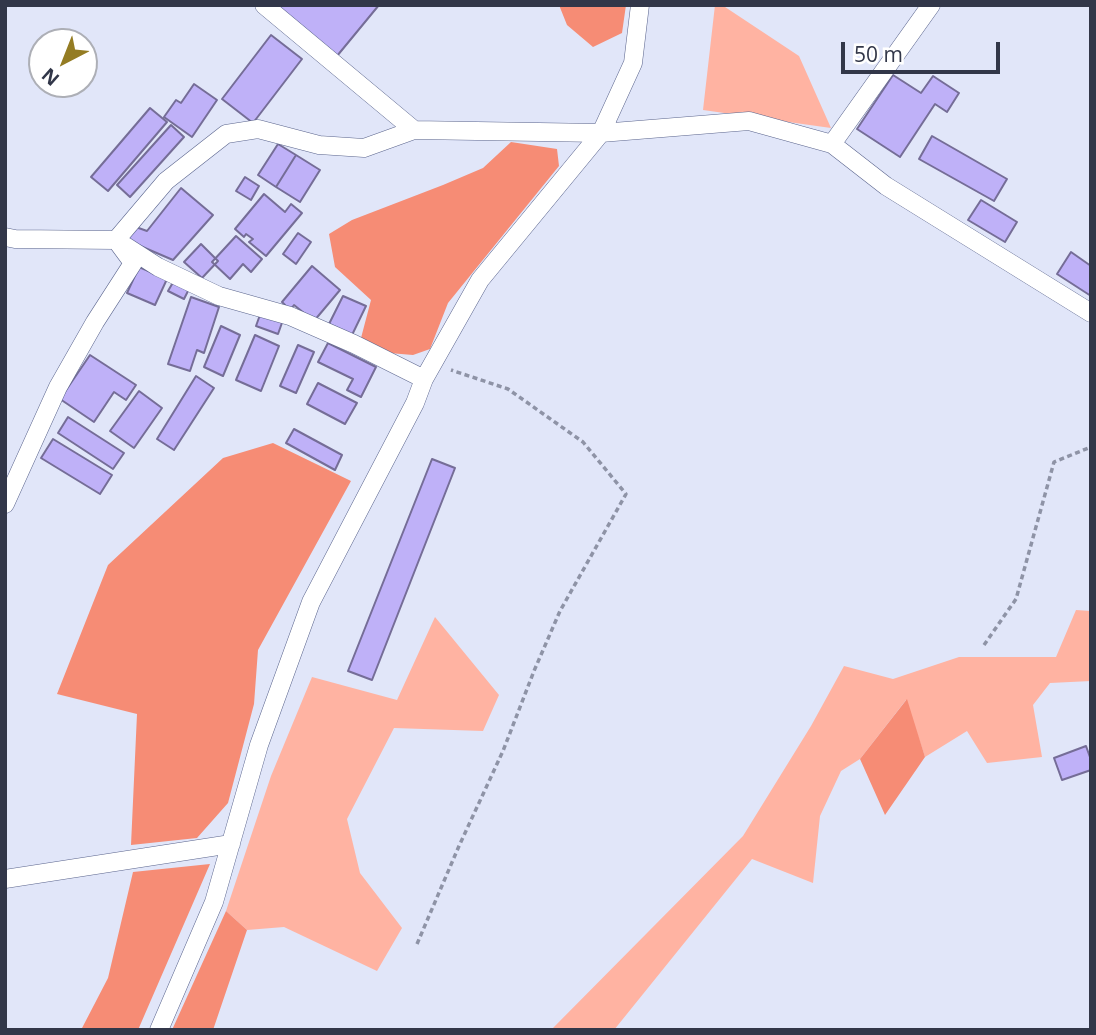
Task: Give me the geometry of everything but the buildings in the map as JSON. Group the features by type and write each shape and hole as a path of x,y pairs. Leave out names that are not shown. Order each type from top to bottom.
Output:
{"street":[{"path":"264,5 414,130"},
{"path":"159,1030 215,902 259,745 311,602 415,403 428,371 480,280 601,133 633,63 640,5"},
{"path":"832,144 931,5"},
{"path":"116,240 166,181 226,134 258,128 319,145 364,148 414,130 601,133 750,121 832,144 886,186 1091,313"},
{"path":"5,237 116,240 158,267 219,296 290,316 354,344 428,371"},
{"path":"5,504 58,387 94,322 133,263 116,240"},
{"path":"5,878 231,844"}],"path":[{"path":"417,944 503,751 560,611 626,494 583,442 508,389 428,371"},
{"path":"984,645 1016,599 1054,462 1091,447"}],"shaded area":[{"path":"559,5 626,5 622,33 593,47 567,25"},
{"path":"715,5 722,5 799,56 831,128 703,110"},
{"path":"511,142 557,149 559,166 448,303 430,349 413,355 389,353 361,338 371,300 335,267 329,234 352,220 483,168"},
{"path":"273,443 351,481 258,650 254,704 228,803 197,838 131,845 137,714 57,694 108,565 223,458"},
{"path":"1076,610 1091,611 1091,681 1050,683 1033,705 1042,757 987,763 967,731 925,757 906,700 860,759 841,771 820,816 813,883 752,859 614,1030 551,1030 743,836 811,726 844,666 893,679 959,657 1056,657"},
{"path":"435,617 499,695 483,731 394,728 347,819 360,873 402,928 377,971 284,927 247,930 226,911 271,776 312,677 397,700"},
{"path":"907,699 925,757 885,815 860,759"},
{"path":"210,864 138,1030 81,1030 108,978 133,872"},
{"path":"226,911 247,930 213,1030 172,1030"}]}
